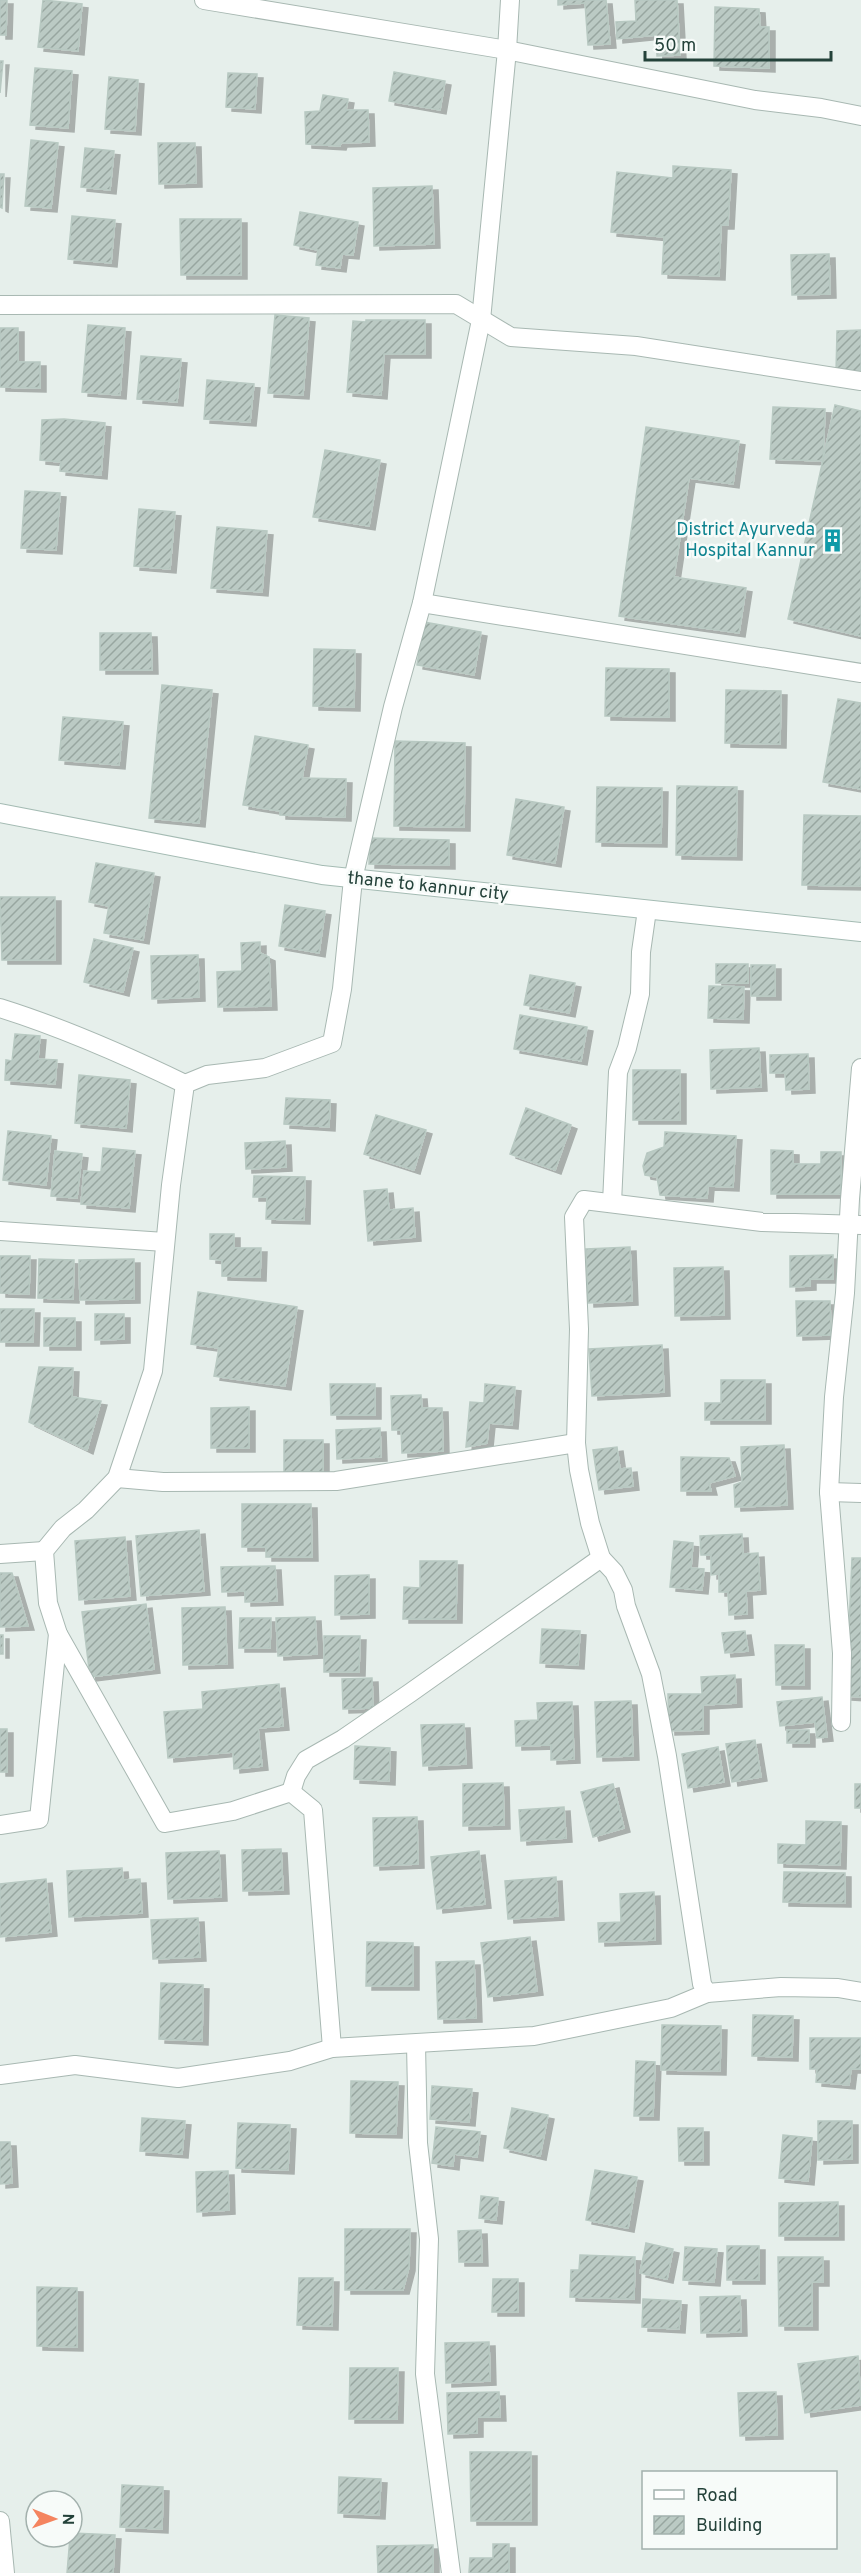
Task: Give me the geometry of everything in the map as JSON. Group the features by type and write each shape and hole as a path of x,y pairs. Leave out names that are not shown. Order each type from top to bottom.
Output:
{"street":[{"path":"204,0 507,50 674,85 861,116"},
{"path":"0,1008 43,1022 186,1084 207,1075 265,1068 332,1043 342,988 353,879 393,706 422,603 481,320 510,0"},
{"path":"0,305 456,304 511,338 636,346 861,381"},
{"path":"422,603 861,673"},
{"name":"thane to kannur city","path":"0,813 322,875 861,932"},
{"path":"612,1203 618,1072 640,994 641,952 647,910"},
{"path":"841,1722 842,1653 829,1492 834,1397 855,1225 861,1068"},
{"path":"186,1084 165,1242 153,1371 117,1478 86,1510 63,1528 44,1551 48,1603 58,1634 165,1823 233,1811 291,1792"},
{"path":"707,1993 702,1984 667,1756 651,1674 626,1606 623,1590 614,1572 601,1558 590,1523 576,1443 579,1329 574,1217 584,1200 762,1222 855,1225"},
{"path":"0,1231 165,1242"},
{"path":"117,1478 163,1482 336,1481 576,1443"},
{"path":"829,1492 861,1493"},
{"path":"0,1554 44,1551"},
{"path":"291,1792 296,1776 306,1760 401,1699 601,1558"},
{"path":"0,1825 39,1819 58,1634"},
{"path":"291,1792 312,1810 332,2048"},
{"path":"0,2075 75,2064 178,2078 290,2061 332,2048 534,2036 672,2008 707,1993 781,1987 838,1988 861,1992"},
{"path":"416,2044 418,2143 429,2239 425,2374 451,2573"},
{"path":"0,2521 5,2573"}],"building":[{"path":"0,0 7,0 6,35 0,35"},
{"path":"43,0 82,4 78,51 38,47"},
{"path":"558,0 606,0 610,44 588,45 585,3 558,5"},
{"path":"635,0 677,0 680,55 657,56 656,35 617,39 616,22 636,21"},
{"path":"715,7 759,9 760,27 769,27 769,68 714,66"},
{"path":"0,61 3,61 0,93"},
{"path":"35,68 72,71 68,128 30,125"},
{"path":"394,72 445,81 440,110 389,101"},
{"path":"228,73 257,74 255,109 226,107"},
{"path":"109,77 138,80 135,131 105,129"},
{"path":"323,95 348,99 346,110 368,110 369,142 341,143 340,146 306,144 305,112 320,111"},
{"path":"31,140 58,143 51,208 25,206"},
{"path":"158,143 195,143 196,183 159,184"},
{"path":"85,148 114,151 110,190 81,187"},
{"path":"673,166 731,170 728,225 721,225 719,276 662,274 664,237 611,232 617,172 673,178"},
{"path":"0,174 4,174 2,208 0,207"},
{"path":"432,186 434,244 374,246 373,188"},
{"path":"300,212 358,222 353,255 342,254 340,268 316,265 318,250 294,245"},
{"path":"72,216 115,220 111,263 68,259"},
{"path":"180,219 241,219 241,275 181,275"},
{"path":"829,254 830,294 792,295 791,255"},
{"path":"275,315 309,318 303,395 268,393"},
{"path":"366,320 425,320 425,354 384,354 381,395 347,392 353,321 366,322"},
{"path":"88,325 125,328 120,395 82,392"},
{"path":"0,328 18,328 18,362 40,362 40,388 0,387"},
{"path":"861,330 861,375 836,373 837,331"},
{"path":"141,356 181,359 177,402 137,399"},
{"path":"207,380 254,384 250,422 204,419"},
{"name":"District Ayurveda Hospital Kannur","path":"835,405 861,411 861,636 788,619"},
{"path":"773,407 825,409 823,461 770,459"},
{"path":"64,419 105,423 101,475 60,471 61,462 40,460 42,420"},
{"path":"646,427 739,441 733,484 689,478 674,577 746,588 739,633 619,616"},
{"path":"325,450 380,460 369,526 313,517"},
{"path":"25,491 60,493 56,550 21,548"},
{"path":"139,509 175,512 170,569 134,566"},
{"path":"217,527 267,531 262,592 211,588"},
{"path":"424,622 481,632 474,675 417,665"},
{"path":"100,633 151,633 152,670 100,670"},
{"path":"314,649 355,650 354,707 313,706"},
{"path":"606,668 669,669 669,717 605,716"},
{"path":"162,685 212,690 199,823 149,818"},
{"path":"726,690 781,691 780,744 725,743"},
{"path":"838,699 861,703 861,789 823,782"},
{"path":"63,717 123,722 119,765 59,760"},
{"path":"255,736 308,745 302,778 346,779 345,817 280,815 280,811 243,805"},
{"path":"395,741 465,743 464,827 394,826"},
{"path":"677,786 737,787 736,856 676,855"},
{"path":"597,787 662,788 661,843 596,842"},
{"path":"516,799 564,807 555,863 507,855"},
{"path":"804,815 861,816 861,886 802,885"},
{"path":"370,838 449,840 449,865 369,864"},
{"path":"96,863 154,873 143,940 104,933 109,906 89,902"},
{"path":"0,897 55,897 55,960 2,960"},
{"path":"285,905 325,911 319,953 279,946"},
{"path":"94,939 133,948 123,992 84,982"},
{"path":"260,942 260,953 269,957 271,1006 218,1007 217,972 242,971 241,943"},
{"path":"198,955 199,997 152,999 151,956"},
{"path":"716,964 748,964 748,983 716,983"},
{"path":"751,965 775,965 775,996 751,996"},
{"path":"530,975 575,983 569,1013 524,1005"},
{"path":"709,986 744,987 743,1019 708,1018"},
{"path":"520,1015 587,1027 581,1061 514,1049"},
{"path":"15,1034 40,1036 38,1059 57,1060 55,1084 5,1080 6,1060 12,1061"},
{"path":"759,1048 761,1087 711,1089 710,1050"},
{"path":"808,1054 809,1089 786,1090 785,1073 770,1073 770,1055"},
{"path":"633,1070 680,1070 680,1120 633,1120"},
{"path":"79,1075 130,1080 126,1128 75,1123"},
{"path":"286,1098 330,1100 329,1127 284,1124"},
{"path":"526,1108 571,1125 555,1170 510,1154"},
{"path":"376,1115 426,1130 414,1170 364,1154"},
{"path":"8,1131 51,1136 46,1185 3,1180"},
{"path":"665,1132 736,1136 733,1187 708,1186 707,1198 660,1195 657,1177 645,1175 643,1166 647,1153 664,1147"},
{"path":"285,1141 286,1167 246,1169 245,1143"},
{"path":"103,1148 135,1151 129,1208 81,1204 84,1171 101,1172"},
{"path":"771,1150 793,1151 793,1164 821,1164 821,1152 841,1152 841,1194 771,1194"},
{"path":"55,1151 82,1154 77,1198 51,1196"},
{"path":"254,1176 305,1177 304,1220 266,1219 267,1197 253,1197"},
{"path":"387,1189 389,1210 413,1208 415,1237 368,1241 364,1191"},
{"path":"210,1234 234,1234 234,1248 261,1248 260,1277 222,1276 222,1260 210,1259"},
{"path":"630,1247 632,1301 588,1303 586,1249"},
{"path":"833,1255 833,1279 810,1279 810,1286 790,1287 790,1256"},
{"path":"0,1256 30,1256 29,1294 0,1293"},
{"path":"39,1259 74,1260 73,1299 38,1298"},
{"path":"134,1259 134,1299 80,1300 79,1260"},
{"path":"723,1267 724,1315 675,1316 674,1268"},
{"path":"198,1292 297,1307 285,1386 214,1376 219,1348 191,1344"},
{"path":"796,1301 830,1301 831,1335 797,1336"},
{"path":"0,1309 34,1309 33,1342 0,1342"},
{"path":"95,1314 124,1314 124,1339 95,1340"},
{"path":"44,1318 75,1318 75,1346 44,1346"},
{"path":"662,1345 664,1392 592,1396 589,1349"},
{"path":"39,1367 73,1368 72,1397 101,1401 87,1450 29,1422"},
{"path":"721,1380 765,1380 765,1420 705,1420 705,1403 721,1403"},
{"path":"330,1384 375,1384 375,1415 331,1415"},
{"path":"485,1384 515,1387 512,1425 489,1423 487,1443 466,1447 470,1402 484,1403"},
{"path":"421,1395 422,1408 442,1408 443,1451 402,1453 401,1430 392,1430 391,1396"},
{"path":"249,1407 249,1448 211,1448 211,1408"},
{"path":"380,1428 381,1457 337,1459 336,1430"},
{"path":"284,1440 323,1440 323,1472 284,1472"},
{"path":"784,1445 787,1505 735,1507 734,1485 742,1482 741,1447"},
{"path":"617,1447 620,1469 631,1468 633,1486 599,1490 593,1450"},
{"path":"681,1457 729,1458 735,1476 709,1483 711,1491 681,1491"},
{"path":"242,1504 311,1504 312,1557 266,1557 266,1547 242,1547"},
{"path":"199,1530 204,1591 141,1596 136,1536"},
{"path":"742,1534 743,1554 758,1553 760,1590 746,1591 747,1614 729,1615 728,1592 719,1592 719,1574 711,1575 711,1555 701,1555 700,1536"},
{"path":"125,1537 130,1596 79,1600 75,1541"},
{"path":"674,1541 693,1543 691,1568 704,1569 702,1590 670,1587"},
{"path":"852,1558 861,1558 861,1697 846,1696"},
{"path":"420,1561 457,1561 456,1619 403,1619 404,1587 420,1588"},
{"path":"275,1566 277,1601 245,1602 245,1591 222,1592 221,1567"},
{"path":"0,1573 12,1573 28,1626 0,1627"},
{"path":"369,1575 369,1614 335,1615 335,1576"},
{"path":"146,1604 154,1669 90,1677 82,1612"},
{"path":"225,1607 227,1664 183,1665 182,1608"},
{"path":"315,1617 317,1654 278,1656 276,1618"},
{"path":"240,1618 271,1618 270,1648 239,1648"},
{"path":"542,1629 580,1631 578,1665 540,1663"},
{"path":"745,1631 748,1651 725,1653 722,1633"},
{"path":"0,1635 3,1635 3,1654 0,1654"},
{"path":"324,1636 360,1636 359,1672 324,1672"},
{"path":"775,1645 804,1645 804,1685 776,1685"},
{"path":"735,1675 736,1703 703,1705 703,1730 669,1731 668,1694 702,1694 701,1677"},
{"path":"372,1678 373,1708 343,1709 342,1679"},
{"path":"279,1684 283,1726 258,1728 262,1766 234,1769 233,1752 168,1758 164,1712 203,1709 202,1692"},
{"path":"822,1697 827,1737 817,1738 815,1722 780,1726 777,1702"},
{"path":"631,1701 633,1756 597,1757 595,1702"},
{"path":"572,1702 574,1759 551,1760 551,1745 516,1746 515,1721 538,1720 537,1703"},
{"path":"464,1724 466,1764 423,1766 421,1725"},
{"path":"0,1729 7,1729 7,1772 0,1772"},
{"path":"787,1730 809,1730 809,1743 787,1743"},
{"path":"755,1740 761,1777 732,1782 726,1744"},
{"path":"355,1746 390,1748 389,1781 354,1779"},
{"path":"718,1747 724,1782 688,1788 682,1754"},
{"path":"503,1783 504,1825 463,1826 463,1784"},
{"path":"613,1784 624,1828 593,1837 581,1792"},
{"path":"855,1784 861,1784 861,1808 855,1808"},
{"path":"564,1807 566,1838 521,1841 519,1810"},
{"path":"417,1817 418,1864 374,1866 373,1818"},
{"path":"806,1821 841,1822 840,1865 778,1863 778,1844 806,1845"},
{"path":"281,1849 283,1890 243,1891 242,1850"},
{"path":"219,1851 221,1897 168,1899 166,1853"},
{"path":"479,1851 485,1904 437,1909 431,1857"},
{"path":"122,1868 123,1880 140,1879 142,1913 69,1917 67,1871"},
{"path":"784,1872 845,1873 845,1903 783,1902"},
{"path":"556,1877 558,1916 508,1919 505,1881"},
{"path":"46,1879 51,1932 0,1937 0,1884"},
{"path":"654,1892 655,1940 599,1942 598,1923 621,1922 620,1894"},
{"path":"198,1918 200,1957 153,1959 151,1920"},
{"path":"530,1937 537,1991 488,1997 481,1943"},
{"path":"367,1942 413,1943 413,1986 366,1986"},
{"path":"474,1961 476,2018 438,2019 436,1962"},
{"path":"161,1983 203,1985 202,2041 159,2039"},
{"path":"753,2015 793,2016 792,2057 752,2056"},
{"path":"662,2025 721,2026 720,2071 661,2070"},
{"path":"810,2038 861,2038 861,2069 851,2069 849,2085 816,2082 817,2069 810,2069"},
{"path":"636,2061 655,2062 653,2116 634,2116"},
{"path":"351,2081 398,2082 396,2134 350,2133"},
{"path":"432,2086 472,2089 469,2122 430,2119"},
{"path":"512,2108 548,2115 540,2156 504,2148"},
{"path":"142,2118 185,2121 182,2154 140,2151"},
{"path":"818,2121 852,2121 852,2159 818,2160"},
{"path":"238,2123 290,2125 288,2170 236,2168"},
{"path":"436,2127 480,2132 477,2157 454,2154 453,2166 432,2163"},
{"path":"678,2128 703,2128 703,2161 679,2161"},
{"path":"783,2135 812,2138 808,2181 779,2178"},
{"path":"0,2142 10,2142 12,2183 0,2184"},
{"path":"595,2170 637,2177 628,2228 586,2220"},
{"path":"228,2171 229,2210 197,2212 196,2172"},
{"path":"481,2196 498,2198 496,2220 479,2218"},
{"path":"838,2202 838,2236 779,2236 779,2203"},
{"path":"345,2229 410,2229 409,2267 403,2290 345,2290"},
{"path":"481,2230 482,2262 459,2262 458,2231"},
{"path":"646,2243 673,2249 667,2279 640,2273"},
{"path":"727,2246 759,2246 759,2280 727,2280"},
{"path":"685,2247 717,2249 714,2282 683,2280"},
{"path":"580,2255 635,2257 634,2299 570,2297 571,2270 579,2270"},
{"path":"778,2257 823,2257 823,2282 812,2282 812,2326 779,2326"},
{"path":"299,2278 333,2278 332,2326 297,2325"},
{"path":"493,2279 518,2279 518,2312 492,2312"},
{"path":"37,2287 77,2288 77,2347 37,2346"},
{"path":"740,2296 741,2332 701,2333 700,2297"},
{"path":"643,2299 681,2301 679,2329 642,2327"},
{"path":"489,2342 490,2381 446,2383 445,2343"},
{"path":"858,2356 861,2405 805,2413 798,2364"},
{"path":"350,2368 398,2368 397,2419 349,2419"},
{"path":"499,2392 500,2417 477,2417 477,2433 448,2434 447,2393"},
{"path":"776,2392 777,2435 740,2436 738,2393"},
{"path":"470,2452 531,2452 531,2521 471,2521"},
{"path":"339,2477 381,2479 379,2515 338,2513"},
{"path":"122,2485 163,2487 162,2529 120,2527"},
{"path":"84,2534 115,2535 113,2573 67,2573 69,2549 84,2549"},
{"path":"493,2544 509,2544 509,2573 469,2573 470,2558 493,2558"},
{"path":"433,2545 433,2573 378,2573 377,2546"}],"place":[{"name":"District Ayurveda Hospital Kannur","path":"833,540"}]}
